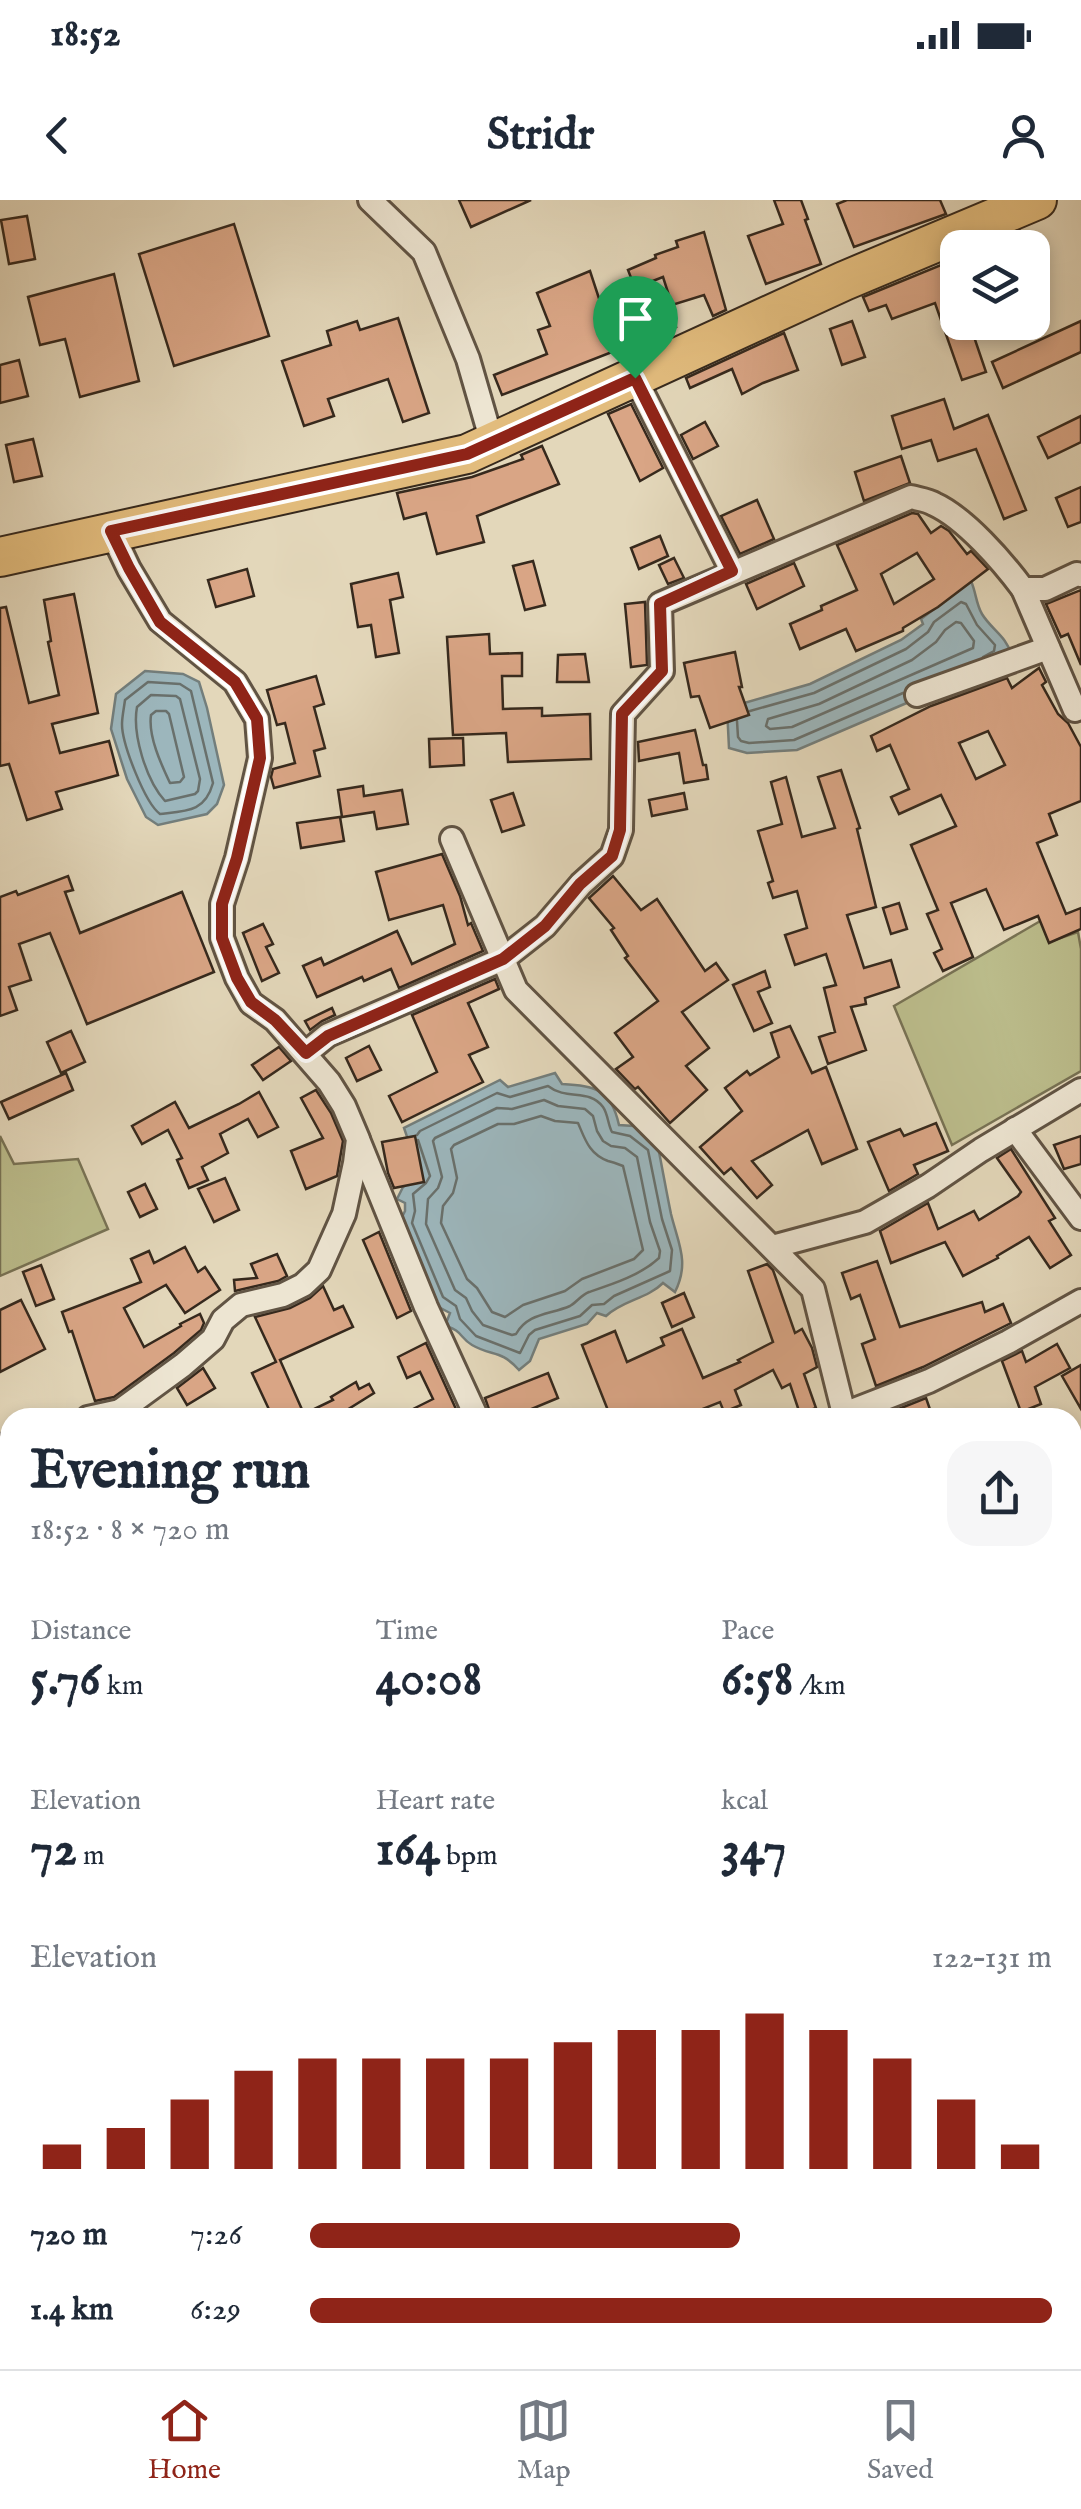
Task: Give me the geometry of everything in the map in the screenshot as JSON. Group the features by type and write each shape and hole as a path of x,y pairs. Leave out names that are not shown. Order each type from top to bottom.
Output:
{"main road":[{"path":"0,556 467,454 844,281 984,210 1037,200"}],"street":[{"path":"370,200 424,252 468,360 492,442"},
{"path":"635,378 732,571"},
{"path":"306,1053 328,1036 503,959 545,926 580,884 612,856 620,830 622,714 662,671 660,604 732,571 911,497 935,504 997,554 1023,589 1079,714"},
{"path":"111,531 160,622 235,682 257,719 260,758 246,825 222,904 222,938 251,1002 275,1020 306,1053 336,1094 472,1408"},
{"path":"1023,589 1045,589 1081,575"},
{"path":"917,695 1048,648"},
{"path":"452,839 516,990 813,1289 842,1408"},
{"path":"772,1247 865,1222 1081,1090"},
{"path":"1016,1128 1081,1218"},
{"path":"130,1408 213,1339 223,1320 241,1305 284,1295 303,1285 318,1270 344,1214 358,1139"},
{"path":"864,1408 929,1382 1081,1302"}],"green space":[{"path":"1042,920 1049,942 1078,932 1081,1071 952,1145 894,1006"},
{"path":"0,1136 14,1164 78,1159 108,1229 0,1276"}],"water":[{"path":"971,581 982,614 1011,654 797,750 747,753 729,748 727,708 810,684 901,640 923,624 921,619"},
{"path":"145,671 183,674 199,682 224,785 217,804 207,814 158,825 146,817 127,779 111,729 116,694"},
{"path":"555,1073 562,1084 600,1092 612,1104 619,1125 634,1126 657,1142 682,1271 675,1292 663,1283 606,1316 597,1313 587,1324 539,1339 530,1361 519,1370 507,1359 472,1345 445,1326 450,1313 433,1304 400,1221 405,1203 397,1199 403,1187 420,1175 404,1128 500,1080 508,1087"}],"building":[{"path":"459,200 531,200 471,227"},
{"path":"774,200 801,200 821,264 766,284 748,236 783,224"},
{"path":"847,200 940,200 946,214 854,247 837,204"},
{"path":"27,216 35,259 9,264 1,220"},
{"path":"234,224 269,336 174,366 139,254"},
{"path":"704,232 726,310 713,316 704,295 672,305 663,277 635,288 628,270 678,247 676,241"},
{"path":"940,265 940,317 935,303 892,319 886,305 869,311 863,297"},
{"path":"590,271 610,332 669,309 676,327 502,395 494,375 547,354 538,330 550,326 537,293"},
{"path":"114,274 139,381 80,397 65,339 40,345 28,297"},
{"path":"398,318 429,413 403,422 388,379 328,399 334,416 304,426 282,361 331,345 327,331 357,321 360,330"},
{"path":"852,321 865,357 842,365 830,329"},
{"path":"1081,321 1081,352 1003,388 992,362 1040,340 1050,340 1050,335"},
{"path":"784,333 798,370 742,394 732,369 690,388 686,378"},
{"path":"948,340 975,340 986,372 962,380"},
{"path":"19,360 28,396 0,403 0,365"},
{"path":"944,399 954,429 988,415 1026,510 1004,519 976,449 938,461 931,440 902,449 892,416"},
{"path":"631,404 663,468 640,481 608,414"},
{"path":"1081,416 1081,442 1048,458 1038,437"},
{"path":"705,422 718,446 693,459 681,435"},
{"path":"33,439 42,476 14,482 6,445"},
{"path":"542,446 559,484 477,516 484,542 437,554 426,513 404,519 397,493 472,477 523,459 521,455"},
{"path":"901,456 910,483 864,501 855,472"},
{"path":"1081,487 1081,522 1068,527 1056,498"},
{"path":"757,500 774,539 740,554 721,516"},
{"path":"912,513 918,514 931,533 941,526 949,531 967,554 971,551 988,569 903,631 856,651 846,629 800,649 790,624 857,590 837,545","holes":["917,553 934,579 894,604 881,574"]},
{"path":"660,536 668,556 639,569 631,548"},
{"path":"674,558 684,578 668,584 659,565"},
{"path":"533,561 545,605 525,610 513,566"},
{"path":"794,563 804,586 757,609 746,584"},
{"path":"247,569 254,596 216,607 208,580"},
{"path":"398,573 403,597 390,600 399,653 376,657 371,625 358,627 351,584"},
{"path":"1081,590 1081,665 1068,634 1061,637 1046,604"},
{"path":"74,594 98,713 52,724 60,753 109,741 118,775 56,792 62,809 27,820 9,764 0,766 0,608 6,607 29,703 59,695 44,600"},
{"path":"645,602 647,665 631,667 625,604"},
{"path":"489,634 490,654 522,653 522,676 502,676 503,709 542,708 542,716 590,714 591,759 508,762 506,733 453,735 447,637"},
{"path":"735,652 739,687 749,715 710,728 699,696 691,697 684,663"},
{"path":"585,654 589,682 557,682 558,655"},
{"path":"1039,668 1046,682 1042,685 1081,747 1081,801 1049,814 1057,835 1037,843 1066,914 1081,908 1081,929 1049,943 1038,916 1004,930 986,889 951,903 973,957 943,971 934,953 942,949 927,914 938,910 911,845 956,826 941,795 899,814 891,797 909,789 890,745 877,751 871,736 931,706 1007,678 1012,688","holes":["988,731 1005,765 976,779 959,743"]},
{"path":"316,676 324,704 314,707 325,748 314,751 320,776 274,788 273,769 295,763 285,723 277,725 267,690"},
{"path":"695,730 708,779 684,783 679,753 639,761 638,742"},
{"path":"463,738 464,765 430,767 429,739"},
{"path":"841,770 860,828 857,829 876,907 847,915 864,968 891,960 899,987 851,1007 866,1050 828,1064 819,1037 835,1032 824,988 836,985 826,954 795,965 785,935 807,928 797,891 773,898 768,883 773,881 758,831 782,824 771,782 786,777 802,837 835,828 818,777"},
{"path":"363,786 364,796 402,790 408,824 377,829 374,812 342,817 338,790"},
{"path":"513,793 524,825 502,832 491,800"},
{"path":"684,793 687,809 652,816 649,800"},
{"path":"340,817 344,841 301,848 297,823"},
{"path":"442,854 468,925 471,923 483,951 399,988 391,969 317,997 303,966 321,958 324,965 397,931 412,964 455,944 443,905 389,920 376,872"},
{"path":"68,876 73,890 65,892 80,933 182,892 214,972 87,1024 50,933 19,944 31,980 9,987 17,1010 0,1016 0,897 16,891 18,895"},
{"path":"613,876 641,910 657,899 705,971 716,963 728,980 682,1012 709,1048 686,1066 707,1090 670,1123 616,1069 633,1057 615,1033 658,1001 625,958 628,956 611,930 614,928 589,898"},
{"path":"899,903 907,929 891,934 883,908"},
{"path":"263,924 273,944 266,947 279,973 262,981 243,933"},
{"path":"765,971 770,987 758,992 772,1023 754,1031 733,985"},
{"path":"495,979 499,989 468,1003 488,1047 469,1055 483,1082 402,1122 389,1096 437,1072 412,1015"},
{"path":"332,1008 335,1015 310,1030 305,1021"},
{"path":"790,1026 812,1073 826,1067 857,1149 822,1164 808,1130 752,1161 772,1185 757,1198 731,1168 724,1174 700,1147 742,1111 725,1088 747,1071 750,1075 779,1057 771,1033"},
{"path":"71,1031 85,1062 61,1073 47,1042"},
{"path":"369,1046 381,1070 357,1081 346,1058"},
{"path":"279,1047 291,1061 263,1080 252,1065"},
{"path":"66,1073 73,1090 9,1119 1,1102"},
{"path":"316,1090 343,1141 337,1176 306,1189 291,1151 323,1138 301,1098"},
{"path":"259,1092 278,1127 258,1137 248,1119 220,1134 228,1153 202,1167 208,1180 189,1188 177,1160 182,1158 168,1130 142,1144 132,1126 175,1102 189,1128"},
{"path":"936,1123 948,1151 914,1165 918,1174 889,1191 868,1142 900,1129 904,1136"},
{"path":"415,1136 424,1182 394,1188 382,1142"},
{"path":"1081,1136 1081,1164 1064,1169 1054,1145"},
{"path":"1011,1149 1055,1218 1049,1221 1071,1255 1050,1268 1029,1237 963,1276 945,1242 891,1263 880,1231 928,1203 938,1229 974,1211 979,1220 1018,1196 1021,1192 997,1158"},
{"path":"225,1178 239,1210 214,1222 198,1189"},
{"path":"145,1184 157,1209 140,1217 128,1192"},
{"path":"379,1232 411,1311 397,1318 363,1240"},
{"path":"185,1247 198,1272 205,1267 220,1290 185,1313 166,1285 124,1308 144,1347 200,1314 204,1323 201,1330 114,1397 95,1401 62,1312 141,1282 131,1259 149,1251 154,1263"},
{"path":"277,1254 287,1276 235,1291 234,1280 257,1278 251,1264"},
{"path":"877,1261 900,1327 982,1302 985,1312 1003,1304 1011,1323 876,1386 862,1344 875,1339 860,1295 851,1299 842,1273"},
{"path":"767,1264 773,1270 795,1333 802,1329 812,1348 817,1367 804,1374 816,1408 798,1408 790,1384 782,1388 773,1370 735,1390 741,1405 734,1408 722,1408 720,1402 705,1408 607,1408 582,1345 615,1331 627,1362 664,1345 661,1338 682,1329 703,1378 773,1342 748,1271"},
{"path":"41,1265 54,1299 36,1306 23,1272"},
{"path":"323,1286 334,1310 343,1306 353,1327 280,1360 301,1408 268,1408 252,1373 276,1362 255,1317 310,1298"},
{"path":"684,1293 694,1317 672,1327 662,1303"},
{"path":"21,1300 45,1349 0,1372 0,1310"},
{"path":"426,1343 455,1408 415,1408 433,1399 420,1372 407,1378 398,1357"},
{"path":"1057,1344 1070,1368 1035,1387 1041,1404 1020,1408 1002,1361 1022,1351 1026,1362"},
{"path":"1081,1365 1081,1408 1080,1408 1062,1376"},
{"path":"203,1368 215,1388 187,1405 177,1388"},
{"path":"548,1373 558,1398 534,1408 488,1408 485,1398"},
{"path":"356,1382 359,1389 369,1384 374,1393 350,1408 316,1408"},
{"path":"926,1398 930,1408 901,1408"}],"route":[{"path":"635,378 732,571 660,604 662,671 622,714 620,830 612,856 580,884 545,926 503,959 328,1036 306,1053 275,1020 251,1002 222,938 222,904 260,758 257,719 235,682 160,622 111,531 467,454 635,378"}]}
